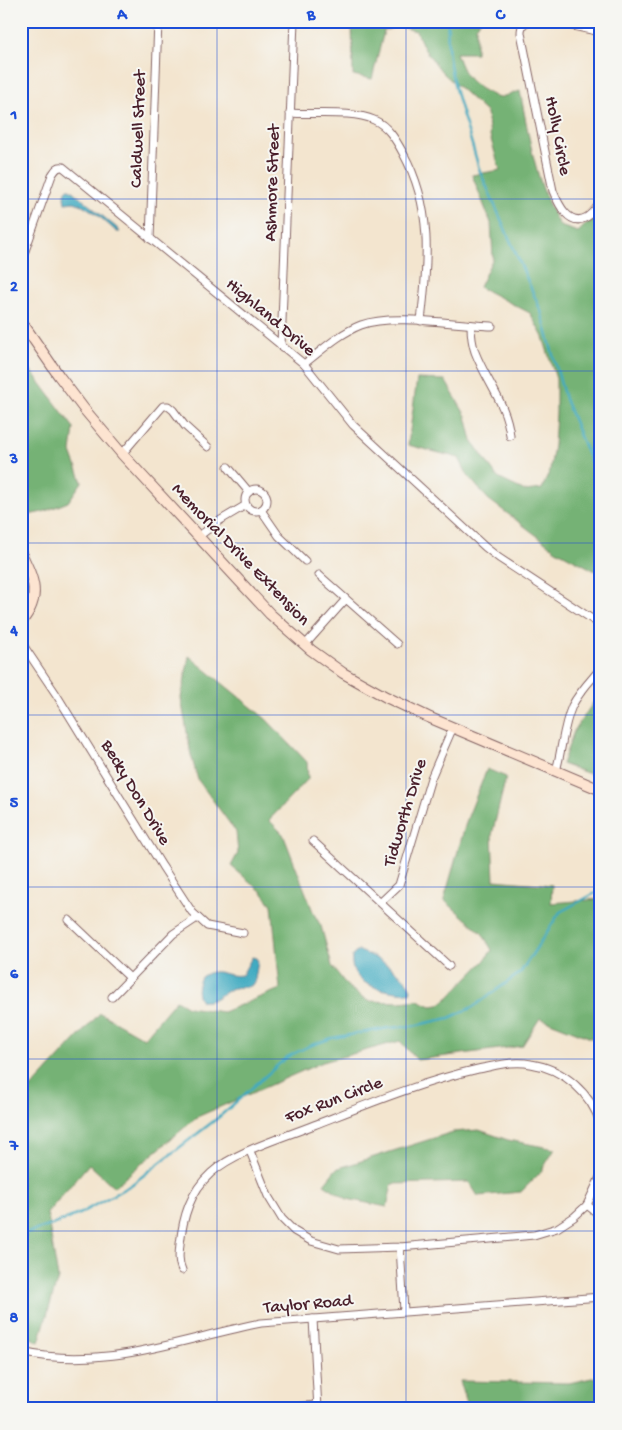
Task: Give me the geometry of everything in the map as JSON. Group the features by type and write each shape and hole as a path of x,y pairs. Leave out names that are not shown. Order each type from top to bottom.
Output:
{"street":[{"name":"Caldwell Street","path":"150,238 158,21"},
{"name":"Ashmore Street","path":"281,346 294,21"},
{"name":"Holly Circle","path":"530,21 521,27 521,33 553,190 563,212 573,219 588,217 601,202"},
{"path":"550,21 601,32"},
{"path":"290,113 357,115 372,119 385,127 400,146 414,177 426,221 427,252 421,321"},
{"name":"Highland Drive","path":"21,262 55,169 61,167 68,170 304,364 353,425 485,547 601,625"},
{"path":"304,364 348,331 359,325 373,322 392,320 492,326"},
{"name":"Memorial Drive Extension","path":"21,321 74,396 122,454 270,614 305,645 343,672 370,688 452,728 601,790"},
{"path":"471,325 472,340 476,354 509,421 510,436"},
{"path":"122,454 163,406 168,406 173,410 185,426 208,447"},
{"path":"228,467 249,492"},
{"path":"256,490 264,493 267,502 261,510 255,511 246,505 246,498 249,492 256,490"},
{"path":"198,537 219,521 246,505"},
{"path":"261,510 279,536 305,561"},
{"path":"21,553 33,580 35,592 32,608 21,622"},
{"path":"319,575 397,644"},
{"path":"305,645 346,599"},
{"name":"Becky Don Drive","path":"21,642 56,694 162,866 197,918"},
{"path":"556,771 566,722 573,704 578,695 601,668"},
{"name":"Tidworth Drive","path":"381,902 399,885 431,778 452,728"},
{"path":"313,841 449,966"},
{"path":"112,997 173,934 197,918 207,926 243,933"},
{"path":"69,920 130,978"},
{"name":"Fox Run Circle","path":"182,1270 180,1257 182,1228 186,1212 192,1197 204,1180 223,1164 250,1151 407,1088 451,1075 518,1063 541,1066 564,1076 572,1082 588,1099 601,1125"},
{"path":"250,1151 268,1196 288,1225 303,1237 320,1245 338,1249 400,1247 534,1235 549,1231 564,1224 587,1205 601,1175"},
{"path":"587,1205 601,1216"},
{"path":"400,1247 404,1311"},
{"name":"Taylor Road","path":"21,1352 56,1358 110,1357 253,1325 313,1318 601,1297"},
{"path":"266,1409 318,1407 313,1318"}],"green space":[{"path":"352,21 481,21 476,26 476,53 456,53 467,76 482,89 498,98 520,91 539,178 560,226 578,232 601,210 601,331 598,332 601,375 601,574 556,550 488,499 468,476 459,458 408,445 417,379 445,380 466,416 472,441 498,478 525,491 542,489 550,470 554,445 556,379 543,337 530,313 479,287 493,258 491,223 472,175 500,170 490,136 487,113 442,72 425,50 416,31 397,26 384,31 372,79 353,75"},
{"path":"21,357 74,428 71,452 82,482 68,502 43,512 28,515 21,493"},
{"path":"189,656 266,719 307,762 308,779 269,820 283,834 314,914 321,926 332,966 348,987 368,1001 400,1002 418,1000 431,1006 439,1005 485,960 492,950 482,933 444,900 467,819 487,769 506,777 492,835 494,880 552,885 551,903 601,899 601,1042 540,1018 522,1046 417,1060 400,1041 323,1062 197,1117 114,1187 89,1164 47,1213 58,1278 39,1342 21,1333 21,1099 100,1013 144,1038 176,1000 188,1007 223,1012 280,989 272,905 261,891 231,866 238,853 236,832 198,780 191,755 181,698"},
{"path":"601,691 601,778 562,764 574,731"},
{"path":"479,1130 508,1140 555,1149 540,1173 521,1192 478,1196 469,1182 392,1184 387,1207 347,1199 324,1184 336,1169 453,1132"},
{"path":"601,1376 601,1409 470,1409 460,1381 569,1383"}],"water":[{"path":"67,189 70,189 120,232 117,232 83,205 74,202 65,203 64,197"},
{"path":"358,951 372,956 397,972 409,984 410,993 380,989 363,981 356,975 352,966 352,956"},
{"path":"252,957 258,961 255,980 252,985 234,988 213,999 201,1001 197,989 201,977 212,972 242,975"}],"waterway":[{"path":"448,21 449,60 457,96 479,169 541,311 565,399 601,487"},
{"path":"21,1235 79,1214 131,1185 219,1117 287,1057 309,1046 332,1038 389,1028 413,1026 449,1018 473,1007 520,973 560,912 601,890"}]}
